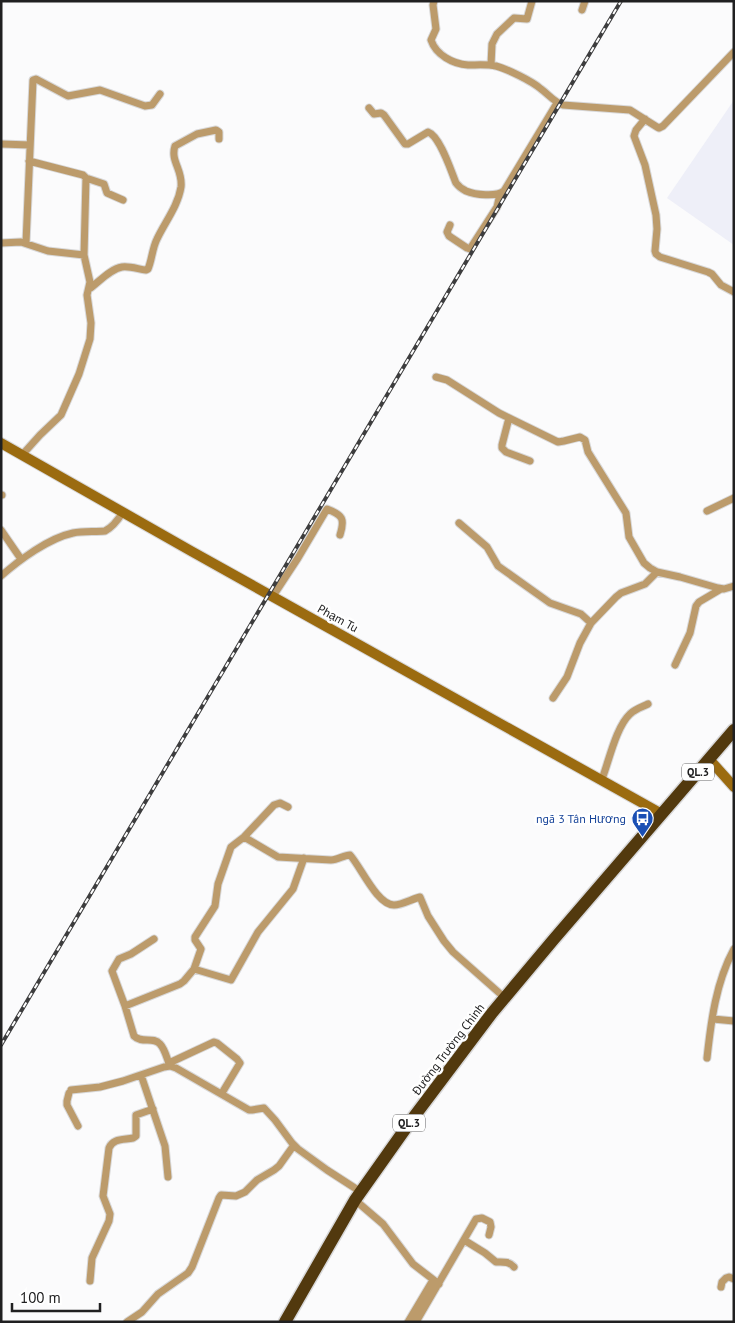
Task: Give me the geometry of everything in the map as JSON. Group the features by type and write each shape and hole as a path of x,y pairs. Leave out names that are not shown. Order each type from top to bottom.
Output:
{"highway":[{"name":"QL.3","path":"662,814 734,730"},
{"name":"Đường Trường Chinh","path":"285,1322 358,1196 413,1118 554,939 662,814"}],"street":[{"path":"434,1 436,26 431,40 438,52 445,58 463,64 491,65 502,68 533,83 557,103 568,106 625,109 634,112 659,128 734,52"},
{"path":"491,65 492,44 498,31 514,18 527,19 532,1"},
{"path":"582,10 585,1"},
{"path":"26,243 33,80 68,96 100,90 146,106 152,105 160,94"},
{"path":"450,225 447,232 449,236 470,249 497,207 500,194 504,191 557,103"},
{"path":"369,108 374,114 380,113 384,115 405,144 428,132 432,133 460,188 465,191 481,194 500,194"},
{"path":"645,119 636,130 634,136 645,165 656,215 656,254 660,257 708,272 721,285 734,292"},
{"path":"89,288 120,267 148,269 156,242 172,212 180,189 180,170 173,155 175,146 197,134 216,130 219,132 219,139"},
{"path":"1,144 30,145"},
{"path":"29,161 83,175 86,178 104,184 107,193 123,200"},
{"path":"22,455 61,415 79,374 91,331 87,296 90,282 84,255 86,178"},
{"path":"1,244 26,243 48,251 84,255"},
{"path":"436,377 447,380 493,410 558,442 583,438 588,452 626,513 629,537 644,563 657,572 724,589 734,586"},
{"path":"509,418 502,448 506,452 530,461"},
{"name":"Phạm Tu","path":"1,442 662,814"},
{"path":"707,511 734,498"},
{"path":"273,596 327,509 342,519 343,524 340,535"},
{"path":"1,576 21,559 66,535 108,529 123,512"},
{"path":"459,523 487,547 498,566 550,603 581,614 591,623"},
{"path":"1,530 21,559"},
{"path":"553,698 568,677 580,643 591,623 621,593 645,584 657,572"},
{"path":"675,665 690,633 696,606 721,588"},
{"path":"602,779 616,738 624,722 632,712 648,704"},
{"path":"709,759 734,787"},
{"path":"125,1006 180,984 194,969 201,949 195,937 215,906 218,884 229,852 234,844 244,837 274,805 280,803 288,807"},
{"path":"244,837 285,858 337,860 350,855 384,901 391,905 397,905 420,897 428,916 453,952 506,998"},
{"path":"194,969 231,980 258,932 293,889 304,858"},
{"path":"154,940 119,959 112,971 134,1036 141,1040 154,1040 160,1044 170,1065 249,1110 264,1108 294,1145 358,1196 383,1224 413,1264 436,1282"},
{"path":"707,1058 719,985 734,948"},
{"path":"712,1019 734,1021"},
{"path":"78,1126 67,1105 70,1092 100,1087 142,1075 170,1065 214,1042 240,1063 222,1093"},
{"path":"142,1075 165,1146 168,1177"},
{"path":"90,1281 92,1258 109,1221 110,1214 103,1196 109,1148 115,1141 130,1139 136,1136 136,1115 153,1108"},
{"path":"126,1322 142,1312 158,1294 188,1273 221,1195 236,1196 245,1192 257,1180 279,1166 294,1145"},
{"path":"408,1322 464,1240 476,1219 488,1220 491,1224 489,1235"},
{"path":"464,1240 496,1262 507,1262 514,1267"},
{"path":"721,1287 722,1282 726,1278 734,1279"},
{"path":"416,1322 436,1282"}],"shaded area":[{"path":"734,100 734,245 667,198"}],"railway":[{"path":"1,1045 621,1"}],"place":[{"name":"ngã 3 Tân Hương","path":"642,837"}]}
